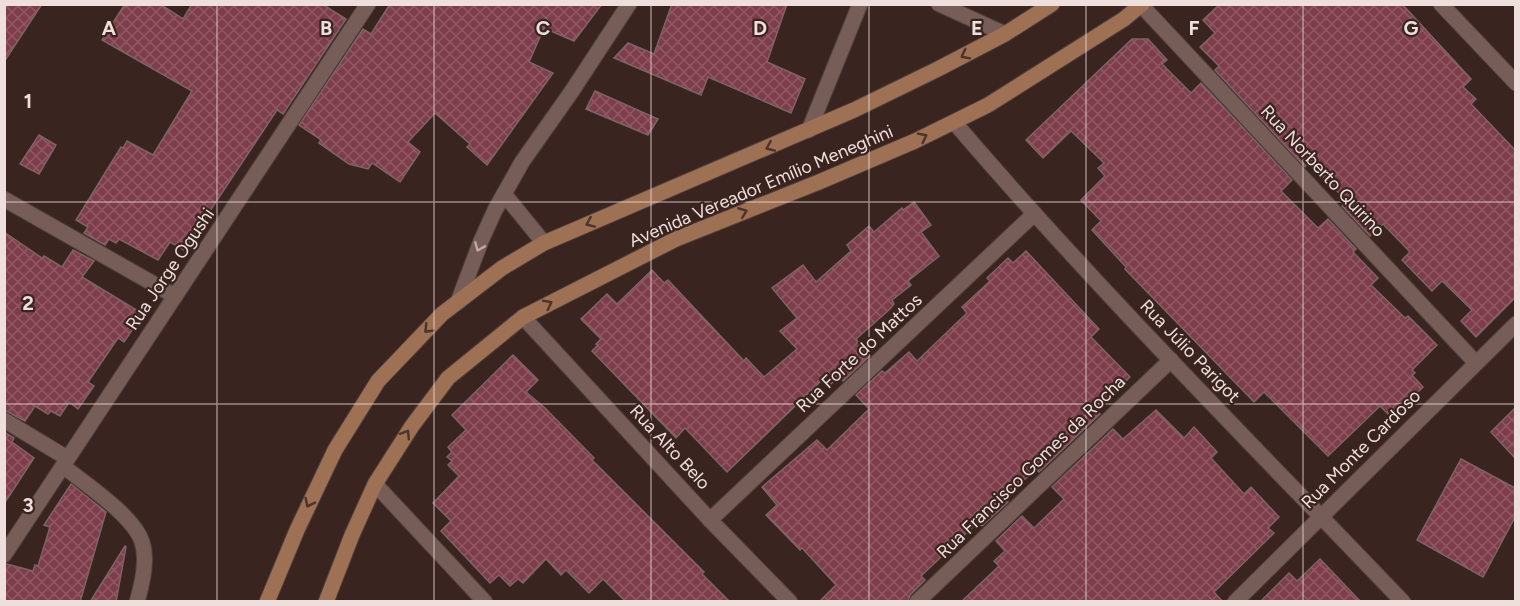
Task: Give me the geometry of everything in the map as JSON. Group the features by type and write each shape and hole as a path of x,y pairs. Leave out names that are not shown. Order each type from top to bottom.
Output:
{"main road":[{"name":"Avenida Vereador Emílio Meneghini","path":"267,602 297,530 335,450 378,381 442,314 502,268 544,243 809,130 938,69 1005,34 1052,4"},
{"name":"Avenida Vereador Emílio Meneghini","path":"326,602 375,484 411,426 448,378 523,317 676,239 850,169 954,122 998,99 1124,19 1141,5"}],"street":[{"name":"Rua Jorge Ogushi","path":"4,555 368,4"},
{"path":"458,302 495,210 522,162 629,4"},
{"path":"809,130 860,4"},
{"path":"939,4 1005,34"},
{"path":"1441,4 1515,83"},
{"name":"Rua Norberto Quirino","path":"1141,5 1476,363"},
{"name":"Rua Júlio Parigot","path":"954,122 1034,214 1402,602"},
{"path":"504,194 544,243"},
{"path":"4,200 175,296"},
{"name":"Rua Forte do Mattos","path":"710,519 1034,214"},
{"name":"Rua Alto Belo","path":"523,317 790,602"},
{"name":"Rua Monte Cardoso","path":"1235,602 1515,324"},
{"name":"Rua Francisco Gomes da Rocha","path":"917,602 1171,360"},
{"path":"4,420 65,462 131,523 142,541 145,559 137,602"},
{"path":"375,484 485,602"}],"building":[{"path":"4,4 42,4 4,62"},
{"path":"125,4 160,4 183,19 192,4 322,4 346,19 283,114 277,110 184,250 170,242 158,260 119,239 116,243 109,239 105,245 84,233 88,227 76,220 121,147 123,148 127,141 153,155 192,91 102,40"},
{"path":"390,4 602,4 574,41 544,28 529,62 553,73 487,165 467,147 470,144 435,113 408,142 420,152 400,182 372,163 368,169 349,164 319,143 321,140 299,125 363,29 371,34"},
{"path":"672,4 787,4 767,62 805,79 791,113 708,77 701,95 614,58 628,43 654,54"},
{"path":"1220,4 1402,4 1471,79 1463,87 1476,99 1471,104 1515,150 1515,298 1476,337 1461,321 1472,310 1442,281 1432,291 1402,260 1410,252 1383,224 1370,236 1342,206 1347,201 1309,163 1305,167 1215,70 1219,66 1200,47 1215,33 1203,20"},
{"path":"1132,39 1148,39 1167,60 1162,64 1191,93 1201,83 1292,180 1281,191 1318,228 1328,219 1356,249 1353,252 1378,278 1371,285 1405,318 1408,316 1437,345 1412,370 1415,373 1412,375 1423,387 1392,418 1380,406 1328,456 1264,392 1254,402 1125,269 1126,267 1092,230 1101,221 1081,200 1105,176 1098,168 1104,163 1071,131 1043,158 1026,140"},
{"path":"595,91 658,119 648,135 586,109"},
{"path":"39,135 56,145 39,174 20,164"},
{"path":"914,202 931,225 921,232 939,256 908,281 911,285 892,300 894,304 890,309 856,339 870,356 843,381 838,377 829,386 823,379 727,472 685,428 676,438 592,351 601,339 581,319 607,294 617,304 652,270 664,283 668,280 744,361 746,358 764,377 797,349 780,331 797,318 772,288 803,265 816,282 851,251 847,245 869,226 874,232 902,208 903,210"},
{"path":"4,232 42,258 44,256 62,267 73,250 94,261 82,277 143,314 124,342 118,338 88,382 94,386 78,409 69,402 60,416 51,411 48,414 35,406 25,421 4,410"},
{"path":"1026,251 1099,329 1091,337 1130,377 1096,410 1100,414 1039,472 1037,470 1004,497 1008,502 982,526 978,522 921,576 925,580 910,595 908,602 819,602 836,585 802,548 800,550 766,515 777,505 762,487 817,440 827,450 869,409 856,395 882,371 885,373 909,352 917,361 967,313 962,307 990,281 987,278 1008,258 1013,263"},
{"path":"513,355 538,380 526,392 594,458 592,460 704,572 702,574 730,602 626,602 603,579 589,593 566,570 561,575 546,559 523,583 518,579 510,586 499,575 490,583 441,531 451,521 433,503 459,476 448,465 452,461 447,457 452,452 448,447 466,430 452,415"},
{"path":"1515,408 1515,458 1491,432"},
{"path":"1156,410 1184,438 1194,427 1217,452 1211,458 1244,494 1251,487 1279,517 1268,528 1274,533 1214,592 1223,602 961,602 999,566 994,561 1005,551 996,541 1022,516 1034,528 1064,499 1052,487 1113,429 1123,439"},
{"path":"4,432 14,438 12,442 34,458 4,504"},
{"path":"1461,459 1515,488 1515,517 1483,577 1417,540"},
{"path":"71,484 106,512 80,602 4,602 4,565 33,571 35,565 38,566 50,527 44,525"},
{"path":"125,546 116,602 90,602"},
{"path":"1320,559 1361,602 1260,602 1289,573 1297,581"}]}
